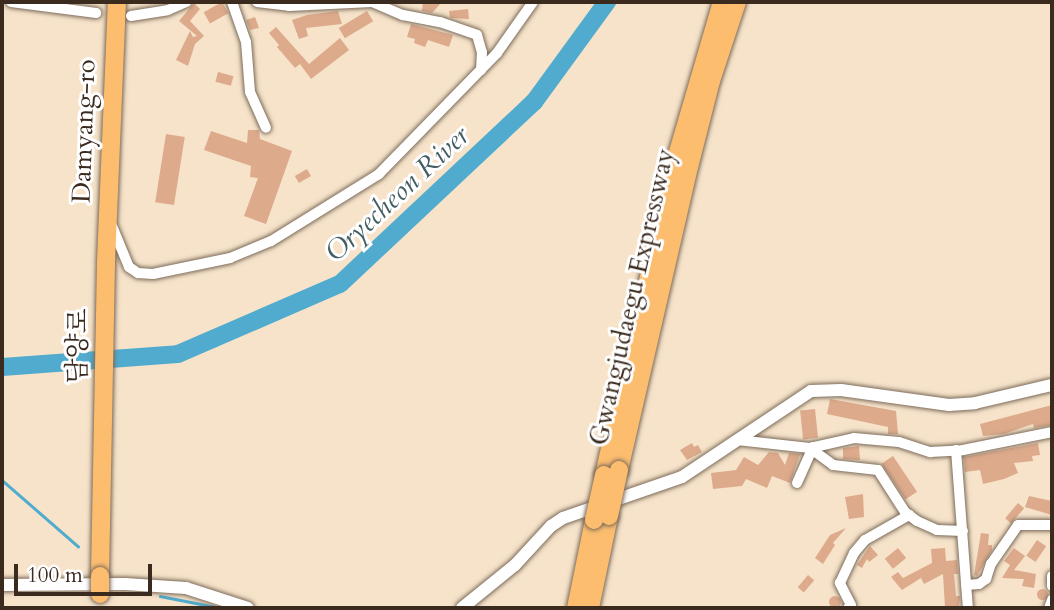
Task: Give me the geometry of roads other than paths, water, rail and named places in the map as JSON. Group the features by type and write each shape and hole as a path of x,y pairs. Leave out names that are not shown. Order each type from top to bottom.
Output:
{"highway":[{"name":"Damyang-ro","path":"106,262 117,2"},
{"name":"Gwangjudaegu Expressway","path":"590,608 602,518 676,159 722,2"},
{"name":"Gwangjudaegu Expressway","path":"611,472 711,81 737,2"},
{"name":"담양로","path":"100,593 106,262"},
{"name":"Gwangjudaegu Expressway","path":"576,608 602,518"}],"street":[{"path":"11,2 96,13"},
{"path":"131,16 168,10 186,2"},
{"path":"232,2 246,41 250,92 266,128"},
{"path":"257,2 289,6 372,2 403,15 440,22 477,35 482,52 481,70"},
{"path":"108,215 129,267 138,273 186,270 252,250 300,225 379,174 481,70 533,2"},
{"path":"462,608 507,572 551,526 563,518 671,482 804,393 815,390 841,390 949,405 975,403 1052,385"},
{"path":"737,440 813,447 854,438 899,442 924,452 956,450 1052,432"},
{"path":"797,484 813,447"},
{"path":"813,447 833,465 878,470 909,515 937,530 963,531"},
{"path":"956,450 968,608"},
{"path":"848,608 851,605 840,583 854,553 865,540 909,515"},
{"path":"965,585 979,584 986,579 991,564 1018,525 1052,525"},
{"path":"1052,576 1052,586"},
{"path":"2,585 125,584 186,588 248,608"},
{"path":"1049,608 1052,600"}],"waterway":[{"name":"Oryecheon River","path":"2,367 178,354 340,284 534,102 607,2"},
{"path":"2,480 78,546"},
{"path":"160,596 221,608"}]}
